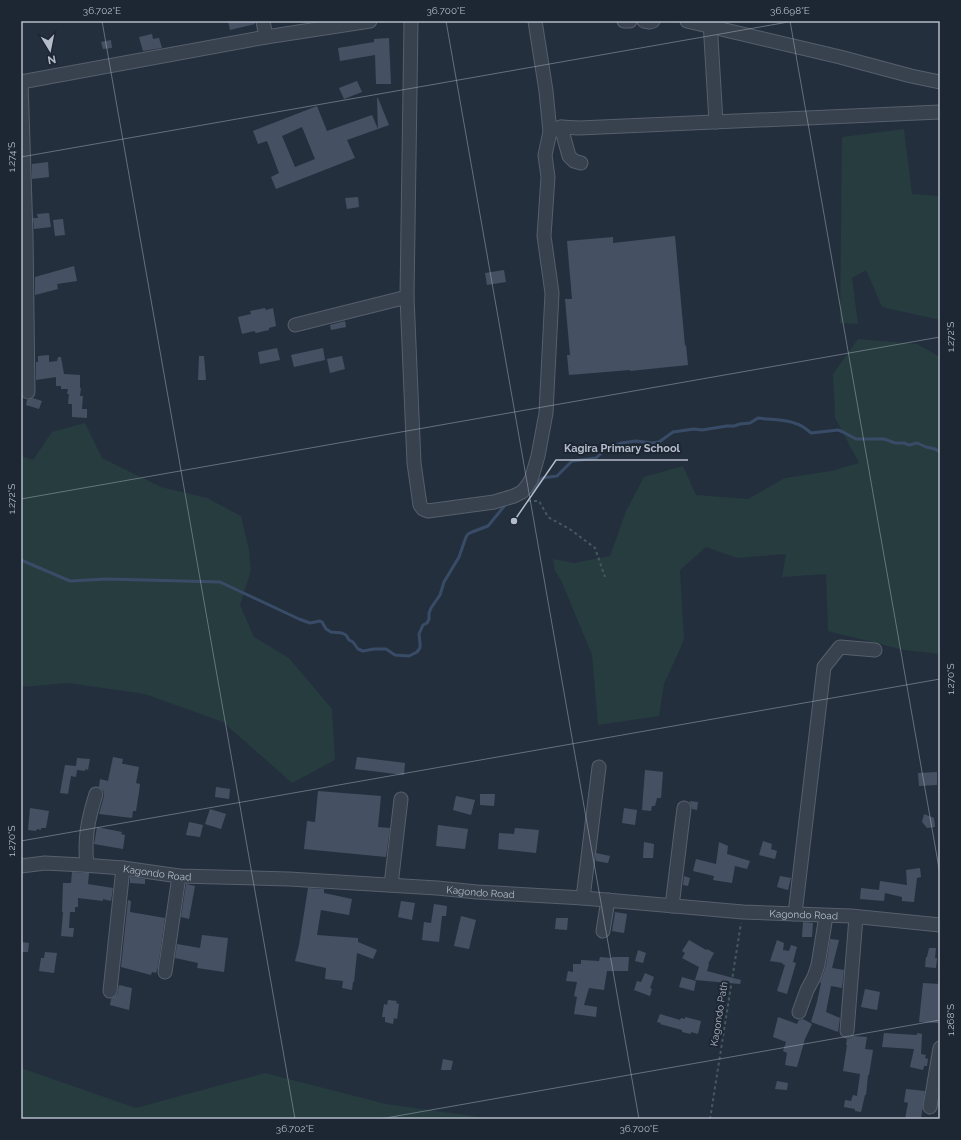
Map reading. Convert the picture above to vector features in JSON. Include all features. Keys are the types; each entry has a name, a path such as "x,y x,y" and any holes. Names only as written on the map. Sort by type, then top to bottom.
{"street":[{"path":"263,21 266,37"},
{"path":"28,392 26,235 21,82 266,37 370,21"},
{"path":"411,21 407,297 414,463 420,505 423,509 428,511 494,502 514,496 527,486 531,480 538,456 546,412 552,292 544,236 548,177 545,155 555,130"},
{"path":"535,21 546,91 555,130 569,156 574,161 580,163"},
{"path":"624,21 630,21"},
{"path":"644,21 653,21"},
{"path":"687,21 710,24 911,76 940,82"},
{"path":"710,24 716,122"},
{"path":"555,130 940,112"},
{"path":"295,325 407,297"},
{"path":"795,914 824,667 840,647 874,650"},
{"path":"583,898 599,767"},
{"path":"87,865 86,831 96,794"},
{"path":"391,885 401,799"},
{"path":"672,906 684,808"},
{"name":"Kagondo Road","path":"21,866 45,863 87,865 123,868 179,876 289,879 391,885 583,898 743,912 856,917 940,926"},
{"path":"110,991 123,868"},
{"path":"165,972 179,876"},
{"path":"603,931 608,900"},
{"path":"799,1012 818,965 826,916"},
{"path":"847,1031 856,917"},
{"path":"930,1107 940,1048"}],"path":[{"path":"525,501 540,501 548,517 571,530 595,548 605,577"},
{"name":"Kagondo Path","path":"710,1119 743,912"}],"green space":[{"path":"904,129 912,194 940,196 940,320 882,307 866,270 852,278 858,324 840,323 842,137"},
{"path":"858,339 917,344 940,357 940,654 904,650 828,631 826,574 782,577 786,554 737,558 706,547 680,570 684,640 664,684 659,716 598,725 592,655 561,580 555,571 553,559 574,563 610,556 626,511 644,477 683,466 696,495 748,499 785,478 831,471 859,463 835,418 833,374"},
{"path":"85,423 102,458 161,487 207,498 241,516 249,550 251,571 240,605 254,637 289,658 332,709 335,760 292,783 223,722 145,694 68,683 21,687 21,456 33,460 52,432"},
{"path":"21,1068 136,1108 265,1073 386,1104 494,1119 21,1119"}],"building":[{"path":"228,21 255,21 255,24 230,30"},
{"path":"152,34 153,39 159,38 162,48 143,51 139,37"},
{"path":"389,38 391,84 376,84 375,55 340,61 338,48 374,42 374,39"},
{"path":"111,40 112,48 103,49 101,42"},
{"path":"357,81 362,92 344,99 339,88"},
{"path":"377,98 389,125 378,129"},
{"path":"317,106 327,131 372,115 378,129 347,140 355,158 276,189 271,177 279,173 267,141 258,144 253,131","holes":["302,127 315,159 295,167 282,136"]},
{"path":"48,162 49,177 32,179 32,164"},
{"path":"358,197 359,207 347,209 345,198"},
{"path":"49,213 51,227 34,229 33,218 38,218 37,214"},
{"path":"63,219 65,235 55,236 53,220"},
{"path":"675,236 688,365 569,375 567,355 570,355 565,299 572,299 567,241 613,237 613,243"},
{"path":"74,266 77,281 57,284 58,289 35,295 35,277"},
{"path":"504,270 506,282 487,285 485,273"},
{"path":"265,308 266,310 273,308 276,326 269,328 269,330 256,333 254,331 242,334 238,317 251,314 250,311"},
{"path":"345,321 346,327 331,330 330,325"},
{"path":"277,348 280,360 260,364 258,352"},
{"path":"323,348 325,360 294,367 291,355"},
{"path":"49,355 49,362 57,361 58,357 61,357 64,374 80,375 80,396 83,396 82,409 87,409 87,418 72,417 72,404 68,404 68,389 61,389 61,386 56,386 56,377 36,380 36,362 38,362 38,356"},
{"path":"199,356 204,356 206,380 198,380"},
{"path":"342,356 345,369 330,373 327,359"},
{"path":"33,398 42,401 39,409 26,405 27,400"},
{"path":"113,757 123,759 122,764 139,767 136,783 140,784 139,792 136,811 133,811 132,818 99,814 104,796 104,792 99,787 100,779 108,781"},
{"path":"357,757 405,763 404,775 355,769"},
{"path":"77,758 90,759 88,770 77,770 76,777 71,776 68,794 60,793 65,765 76,766"},
{"path":"645,770 663,772 661,798 657,798 655,806 652,806 651,811 642,810"},
{"path":"937,772 937,785 919,786 918,773"},
{"path":"216,787 230,789 229,799 215,797"},
{"path":"318,791 381,796 378,827 390,828 386,857 304,849 307,821 315,822"},
{"path":"480,794 495,794 494,806 480,805"},
{"path":"456,796 475,800 471,815 453,810"},
{"path":"689,801 698,802 697,810 692,809"},
{"path":"30,808 49,811 46,828 41,828 41,830 37,829 36,831 28,830"},
{"path":"624,808 637,810 635,825 622,823"},
{"path":"210,809 226,814 221,829 205,824"},
{"path":"924,814 934,818 935,827 927,828 922,822"},
{"path":"189,822 203,825 200,837 186,835"},
{"path":"438,825 468,829 465,849 436,846"},
{"path":"97,827 122,832 121,834 125,835 123,849 94,844"},
{"path":"515,828 539,830 536,853 498,849 499,833 514,834"},
{"path":"763,841 772,844 771,849 777,851 775,859 759,855"},
{"path":"644,842 654,844 653,858 643,858"},
{"path":"719,842 728,846 727,854 750,861 747,869 735,866 732,883 713,880 714,876 693,871 696,859 716,864"},
{"path":"596,853 610,856 608,863 596,861"},
{"path":"920,868 921,877 917,878 914,902 902,901 902,897 885,893 884,901 860,899 861,888 879,890 880,881 907,885 906,870"},
{"path":"72,872 89,873 88,884 113,888 111,901 103,899 103,901 78,898 78,907 75,907 75,912 70,912 69,928 74,928 73,937 61,936 63,883 71,883"},
{"path":"684,876 690,878 688,886 683,885"},
{"path":"780,876 791,878 788,890 777,887"},
{"path":"130,877 145,879 145,884 130,883"},
{"path":"186,884 195,886 189,919 181,917"},
{"path":"308,888 324,889 324,893 352,899 349,915 321,910 317,935 358,938 358,942 377,950 373,959 357,953 352,990 342,988 343,981 325,979 326,968 295,961"},
{"path":"128,900 131,901 130,912 165,918 158,967 156,973 152,972 151,975 121,967"},
{"path":"401,901 415,903 412,920 398,917"},
{"path":"434,904 447,906 446,916 442,916 439,942 422,940 424,922 431,923"},
{"path":"615,912 627,914 624,933 612,931"},
{"path":"461,916 476,920 469,949 454,946"},
{"path":"556,918 568,918 567,930 555,929"},
{"path":"803,922 813,923 812,937 802,937"},
{"path":"202,935 228,938 224,972 197,968 198,963 175,958 177,944 200,948"},
{"path":"830,939 839,940 832,968 844,970 842,988 831,986 826,1012 840,1018 838,1032 811,1022 817,1002 820,983 826,966"},
{"path":"689,940 714,953 708,964 707,971 741,980 740,984 695,980 699,967 682,958 685,953 682,951"},
{"path":"777,940 784,943 783,950 789,951 791,945 797,947 793,962 796,963 787,994 777,991 785,965 782,964 783,963 770,961"},
{"path":"21,942 29,943 28,952 21,952"},
{"path":"929,948 936,948 936,968 925,967"},
{"path":"638,950 646,953 643,963 635,961"},
{"path":"45,952 57,953 54,973 39,971 41,958 44,958"},
{"path":"600,957 629,957 628,971 607,971 604,990 589,988 584,1005 597,1007 596,1017 574,1014 577,997 574,996 577,982 566,981 568,971 573,972 573,964 581,964 581,960 599,961"},
{"path":"645,973 654,977 650,988 652,989 650,996 634,990 637,981 641,982"},
{"path":"682,977 696,981 694,991 679,987"},
{"path":"923,983 940,984 938,1023 919,1022"},
{"path":"119,985 132,988 129,1010 110,1005 111,999 117,995"},
{"path":"865,989 880,992 877,1010 861,1007"},
{"path":"388,1000 397,1001 396,1003 399,1004 397,1019 394,1018 393,1024 385,1022 385,1017 382,1017 384,1004 387,1005"},
{"path":"660,1014 680,1020 681,1018 685,1019 685,1017 701,1021 698,1034 682,1032 682,1030 660,1024 661,1023 657,1022"},
{"path":"778,1017 797,1024 799,1020 803,1019 812,1024 805,1039 797,1067 785,1065 787,1053 783,1051 786,1042 773,1037"},
{"path":"884,1033 922,1034 921,1054 926,1055 925,1058 928,1059 927,1066 924,1066 923,1070 910,1067 914,1049 882,1047"},
{"path":"853,1036 867,1037 865,1049 873,1050 866,1095 861,1112 844,1107 845,1100 851,1101 853,1095 857,1096 860,1074 843,1071 847,1039"},
{"path":"443,1059 453,1061 451,1070 441,1070"},
{"path":"777,1081 788,1083 787,1090 775,1089"},
{"path":"906,1089 925,1091 921,1119 905,1119 908,1103 904,1102"}],"waterway":[{"path":"526,494 534,491 542,478 557,476 572,461 596,458 605,450 621,443 636,441 652,443 659,442 673,432 734,426 750,423 758,418 792,422 801,425 811,433 838,430 856,439 884,439 895,443 904,443 909,445 917,443 940,452"},
{"path":"21,560 70,581 107,579 220,582 299,619 310,623 320,621 326,629 331,632 346,635 358,649 363,651 386,649 395,655 409,656 417,652 420,648 419,634 423,625 427,623 429,619 431,608 440,595 444,582 459,557 466,537 468,534 488,526 506,504"}],"place":[{"name":"Kagira Primary School","path":"514,521"}]}
